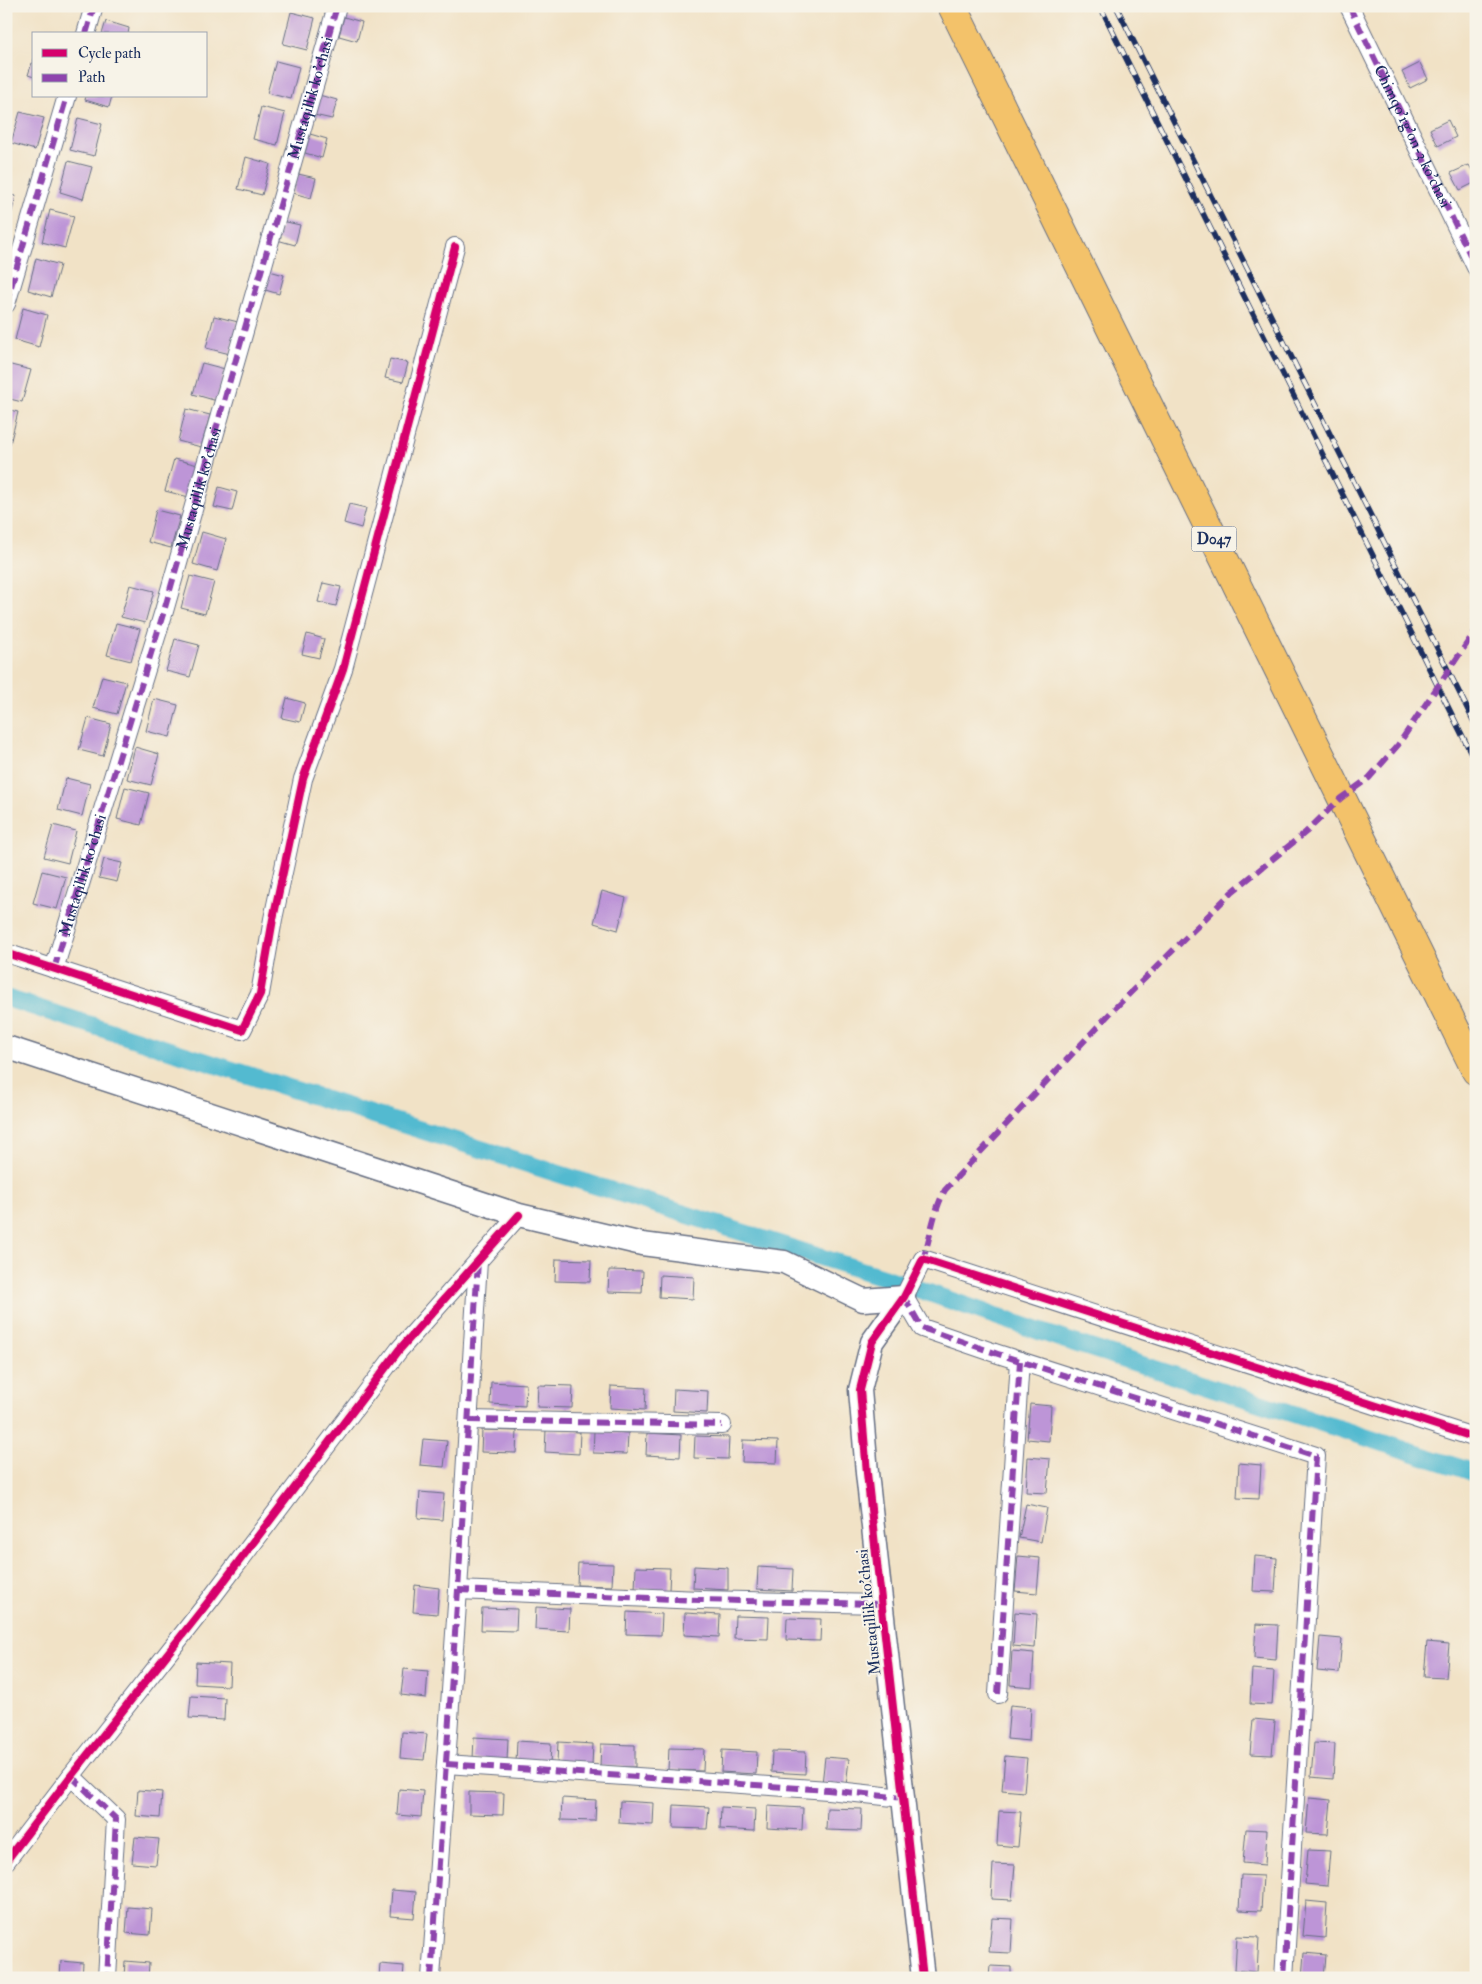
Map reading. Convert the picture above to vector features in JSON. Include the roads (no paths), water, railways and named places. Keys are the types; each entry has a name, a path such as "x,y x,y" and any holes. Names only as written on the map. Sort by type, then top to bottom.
{"main road":[{"name":"D047","path":"952,6 1476,1071"}],"street":[{"path":"87,32 94,6"},
{"name":"Mustaqillik ko'chasi","path":"54,969 164,612 337,6"},
{"name":"Chimqo'rg'on-3 ko'chasi","path":"1349,6 1476,267"},
{"path":"6,304 66,98"},
{"path":"6,953 242,1030 260,994 273,919 303,780 343,670 456,247"},
{"path":"6,1047 519,1215 642,1244 784,1262 863,1300 904,1297 922,1328 1316,1456 1284,1978"},
{"path":"6,1861 209,1601 399,1350 519,1215"},
{"name":"Mustaqillik ko'chasi","path":"923,1978 860,1390 872,1342 904,1297 923,1259 1476,1438"},
{"path":"431,1978 458,1590 478,1261"},
{"path":"998,1694 1020,1361"},
{"path":"469,1420 722,1425"},
{"path":"458,1590 700,1600 882,1604"},
{"path":"446,1764 828,1790 903,1798"},
{"path":"71,1776 116,1818 107,1978"}],"waterway":[{"path":"6,998 886,1278 1056,1337 1476,1473"}],"railway":[{"path":"1100,6 1476,763"},
{"path":"1116,6 1476,726"}]}
